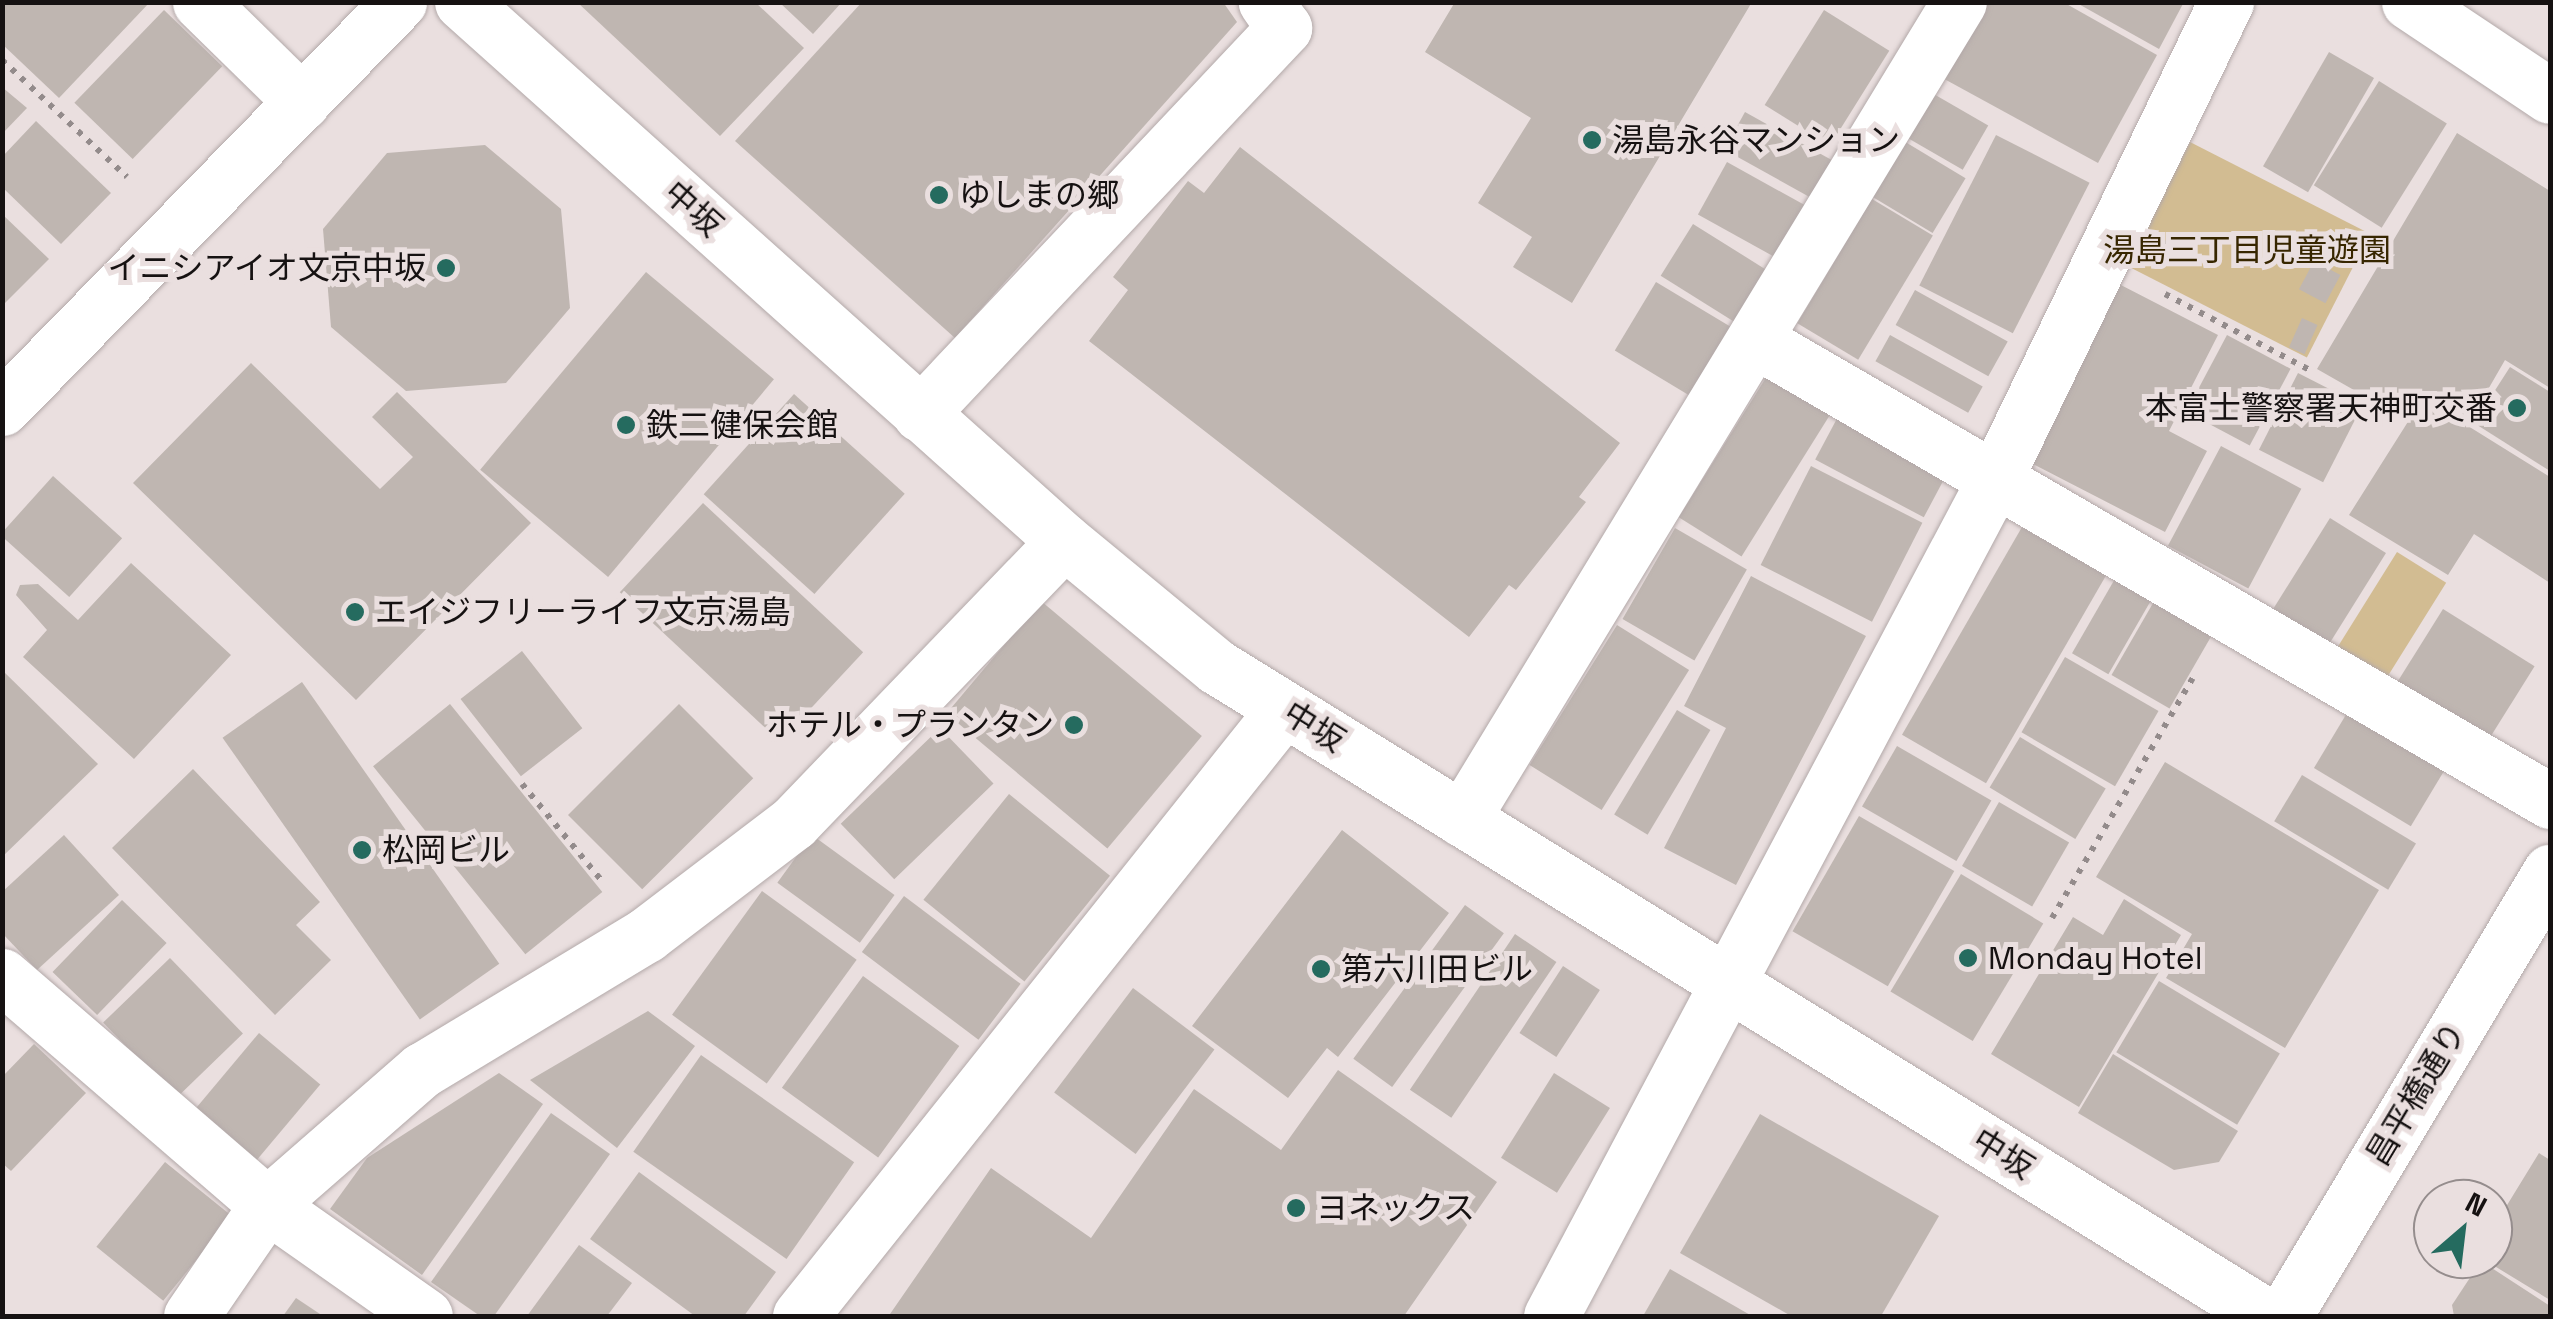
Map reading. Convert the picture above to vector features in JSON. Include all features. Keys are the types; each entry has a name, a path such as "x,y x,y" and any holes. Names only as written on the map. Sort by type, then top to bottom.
{"street":[{"path":"200,2 302,102"},
{"path":"2,408 399,2"},
{"name":"中坂","path":"462,2 1064,541 1217,667 2266,1316"},
{"path":"920,414 1284,28 1266,2"},
{"path":"1462,819 1958,2"},
{"path":"1551,1316 1732,986 1996,475 2226,2"},
{"path":"2408,2 2550,96"},
{"path":"1755,340 1996,475 2550,801"},
{"path":"190,1316 267,1205 422,1070 646,934 793,823 1064,541"},
{"path":"807,1314 1284,709"},
{"name":"昌平橋通り","path":"2284,1316 2542,906"},
{"path":"2,976 267,1205 425,1316"}],"path":[{"path":"2,60 142,192"},
{"path":"2101,260 2310,370"},
{"path":"2052,918 2232,613"},
{"path":"522,784 646,934"}],"green space":[{"name":"湯島三丁目児童遊園","path":"2190,142 2370,234 2307,358 2127,266"},
{"path":"2397,552 2446,583 2385,680 2336,650"}],"building":[{"path":"2,2 150,2 59,98 2,44"},
{"path":"577,2 755,2 804,48 720,136"},
{"path":"779,2 842,2 813,34"},
{"name":"ゆしまの郷","path":"862,2 1223,2 1237,22 955,338 735,141"},
{"name":"湯島永谷マンション","path":"1455,2 1752,2 1572,303 1513,267 1532,237 1478,203 1531,118 1425,52"},
{"path":"1978,2 2063,2 2157,55 2098,163 1937,75"},
{"path":"2075,2 2184,2 2159,49"},
{"path":"164,10 222,66 133,159 74,103"},
{"path":"1824,10 1889,51 1830,146 1765,105"},
{"path":"2329,52 2374,78 2308,192 2263,166"},
{"path":"2379,81 2447,123 2382,228 2314,185"},
{"path":"2,87 27,108 2,134"},
{"path":"1925,89 1988,125 1963,170 1900,133"},
{"path":"1745,112 1843,166 1822,204 1724,150"},
{"path":"36,121 111,193 61,244 2,187 2,157"},
{"path":"2457,133 2550,191 2550,388 2505,360 2471,419 2418,391 2403,418 2317,369"},
{"path":"1996,135 2090,183 2013,333 1919,286"},
{"path":"1897,137 1966,178 1933,233 1864,192"},
{"name":"イニシアイオ文京中坂","path":"485,145 561,209 570,308 506,383 406,391 331,327 323,229 387,153"},
{"path":"1240,147 1620,443 1579,497 1586,502 1516,590 1509,585 1469,637 1089,341 1128,290 1113,277 1188,181 1204,193"},
{"path":"1727,162 1811,209 1782,261 1698,214"},
{"path":"1872,199 1933,236 1858,360 1797,323"},
{"path":"2,214 49,259 2,306"},
{"path":"1693,224 1775,275 1743,327 1661,276"},
{"path":"2163,240 2173,250 2163,260 2153,250"},
{"path":"2314,261 2340,275 2325,303 2299,289"},
{"name":"鉄二健保会館","path":"646,272 774,379 608,577 480,470"},
{"path":"1656,282 1732,328 1691,396 1615,351"},
{"path":"2117,283 2218,335 2169,431 2207,451 2165,532 2027,461"},
{"path":"1915,290 2008,341 1988,376 1896,325"},
{"path":"2302,318 2318,325 2305,354 2289,347"},
{"path":"1890,335 1983,386 1968,413 1875,361"},
{"path":"2227,335 2291,369 2250,446 2186,412"},
{"name":"エイジフリーライフ文京湯島","path":"251,363 380,489 413,457 372,417 397,392 531,523 356,700 133,483"},
{"name":"本富士警察署天神町交番","path":"2510,367 2550,392 2550,471 2474,423"},
{"path":"1772,368 1835,407 1741,556 1679,517"},
{"path":"2298,373 2362,406 2323,482 2259,450"},
{"path":"794,394 905,494 814,594 704,494"},
{"path":"2423,398 2550,477 2550,583 2474,534 2448,575 2349,515"},
{"path":"1841,411 1950,469 1924,517 1815,460"},
{"path":"2221,446 2301,489 2248,588 2168,546"},
{"path":"1811,466 1922,523 1872,622 1761,565"},
{"path":"53,476 122,538 69,597 2,536"},
{"path":"703,503 863,652 780,742 620,592"},
{"path":"2330,518 2386,553 2329,644 2273,609"},
{"path":"2022,527 2106,576 1986,783 1902,735"},
{"path":"1675,528 1747,570 1694,660 1622,619"},
{"path":"131,563 231,655 134,759 23,657 47,630 16,595 20,585 38,584 78,620"},
{"path":"1751,576 1866,636 1736,885 1664,848 1726,728 1684,706"},
{"path":"2116,577 2152,598 2108,674 2072,653"},
{"path":"2160,591 2218,624 2170,709 2112,675"},
{"name":"ホテル・プランタン","path":"1041,601 1202,736 1107,849 947,714"},
{"path":"2443,609 2535,666 2487,743 2395,685"},
{"path":"1617,625 1689,670 1602,810 1530,765"},
{"path":"522,651 582,728 521,776 461,699"},
{"path":"2065,657 2159,711 2115,786 2022,732"},
{"path":"2,670 98,764 2,857"},
{"name":"松岡ビル","path":"302,682 499,964 420,1019 223,738"},
{"path":"450,704 602,892 525,954 373,766"},
{"path":"679,704 753,778 642,889 568,815"},
{"path":"2350,708 2447,766 2411,826 2314,768"},
{"path":"1677,710 1710,730 1648,835 1614,815"},
{"path":"940,728 993,783 894,879 841,824"},
{"path":"2020,737 2106,789 2075,839 1990,788"},
{"path":"1897,746 1991,800 1956,861 1862,807"},
{"path":"2165,762 2379,890 2285,1048 2166,978 2192,934 2096,877"},
{"path":"193,769 320,902 296,925 331,960 275,1015 112,848"},
{"path":"2302,775 2416,844 2388,890 2274,821"},
{"path":"1009,794 1110,876 1024,982 923,900"},
{"path":"1999,802 2069,842 2032,907 1962,866"},
{"path":"1859,816 1954,871 1888,986 1792,931"},
{"name":"第六川田ビル","path":"1342,830 1449,913 1338,1057 1327,1048 1288,1098 1192,1026"},
{"path":"64,835 119,895 37,970 2,933 2,892"},
{"path":"812,835 895,895 860,943 777,883"},
{"name":"Monday Hotel","path":"1961,874 2043,923 1973,1041 1890,991"},
{"path":"762,891 857,960 767,1084 672,1015"},
{"path":"904,896 1021,984 978,1040 862,952"},
{"path":"2124,899 2181,935 2079,1107 1991,1054 2073,917 2103,935"},
{"path":"122,900 167,943 97,1015 53,972"},
{"path":"1465,905 1504,933 1392,1087 1353,1059"},
{"path":"1515,934 1556,962 1451,1118 1410,1090"},
{"path":"170,958 243,1034 176,1098 103,1023"},
{"path":"1563,966 1600,990 1556,1057 1519,1033"},
{"path":"863,976 959,1046 878,1158 782,1088"},
{"path":"2159,981 2280,1054 2237,1125 2116,1052"},
{"path":"1133,988 1214,1049 1136,1154 1054,1093"},
{"path":"648,1011 695,1046 617,1148 530,1080"},
{"path":"259,1033 320,1084 254,1163 193,1112"},
{"path":"34,1044 86,1093 11,1171 2,1163 2,1077"},
{"path":"2113,1054 2238,1131 2219,1162 2174,1170 2078,1113"},
{"path":"701,1055 854,1162 786,1259 633,1152"},
{"name":"ヨネックス","path":"1338,1070 1497,1182 1404,1316 890,1314 991,1168 1091,1238 1194,1089 1281,1150"},
{"path":"499,1073 543,1104 422,1275 330,1209 367,1158"},
{"path":"1554,1073 1610,1108 1557,1193 1501,1158"},
{"path":"551,1113 610,1154 494,1316 480,1316 431,1282"},
{"path":"1760,1114 1939,1216 1881,1316 1791,1316 1680,1253"},
{"path":"2539,1153 2550,1160 2550,1300 2513,1277 2513,1195"},
{"path":"165,1162 232,1216 163,1301 96,1247"},
{"path":"639,1172 776,1272 744,1316 695,1316 590,1239"},
{"path":"579,1245 632,1283 607,1316 527,1316"},
{"path":"1670,1269 1752,1316 1643,1316"},
{"path":"2469,1279 2509,1279 2550,1306 2550,1316 2454,1316 2452,1305"},
{"path":"296,1298 323,1316 283,1316"}],"place":[{"name":"湯島永谷マンション","path":"1592,140"},
{"name":"ゆしまの郷","path":"939,195"},
{"name":"イニシアイオ文京中坂","path":"446,268"},
{"name":"本富士警察署天神町交番","path":"2517,408"},
{"name":"鉄二健保会館","path":"626,425"},
{"name":"エイジフリーライフ文京湯島","path":"355,612"},
{"name":"ホテル・プランタン","path":"1074,725"},
{"name":"松岡ビル","path":"362,850"},
{"name":"Monday Hotel","path":"1968,958"},
{"name":"第六川田ビル","path":"1321,969"},
{"name":"ヨネックス","path":"1296,1208"}]}
